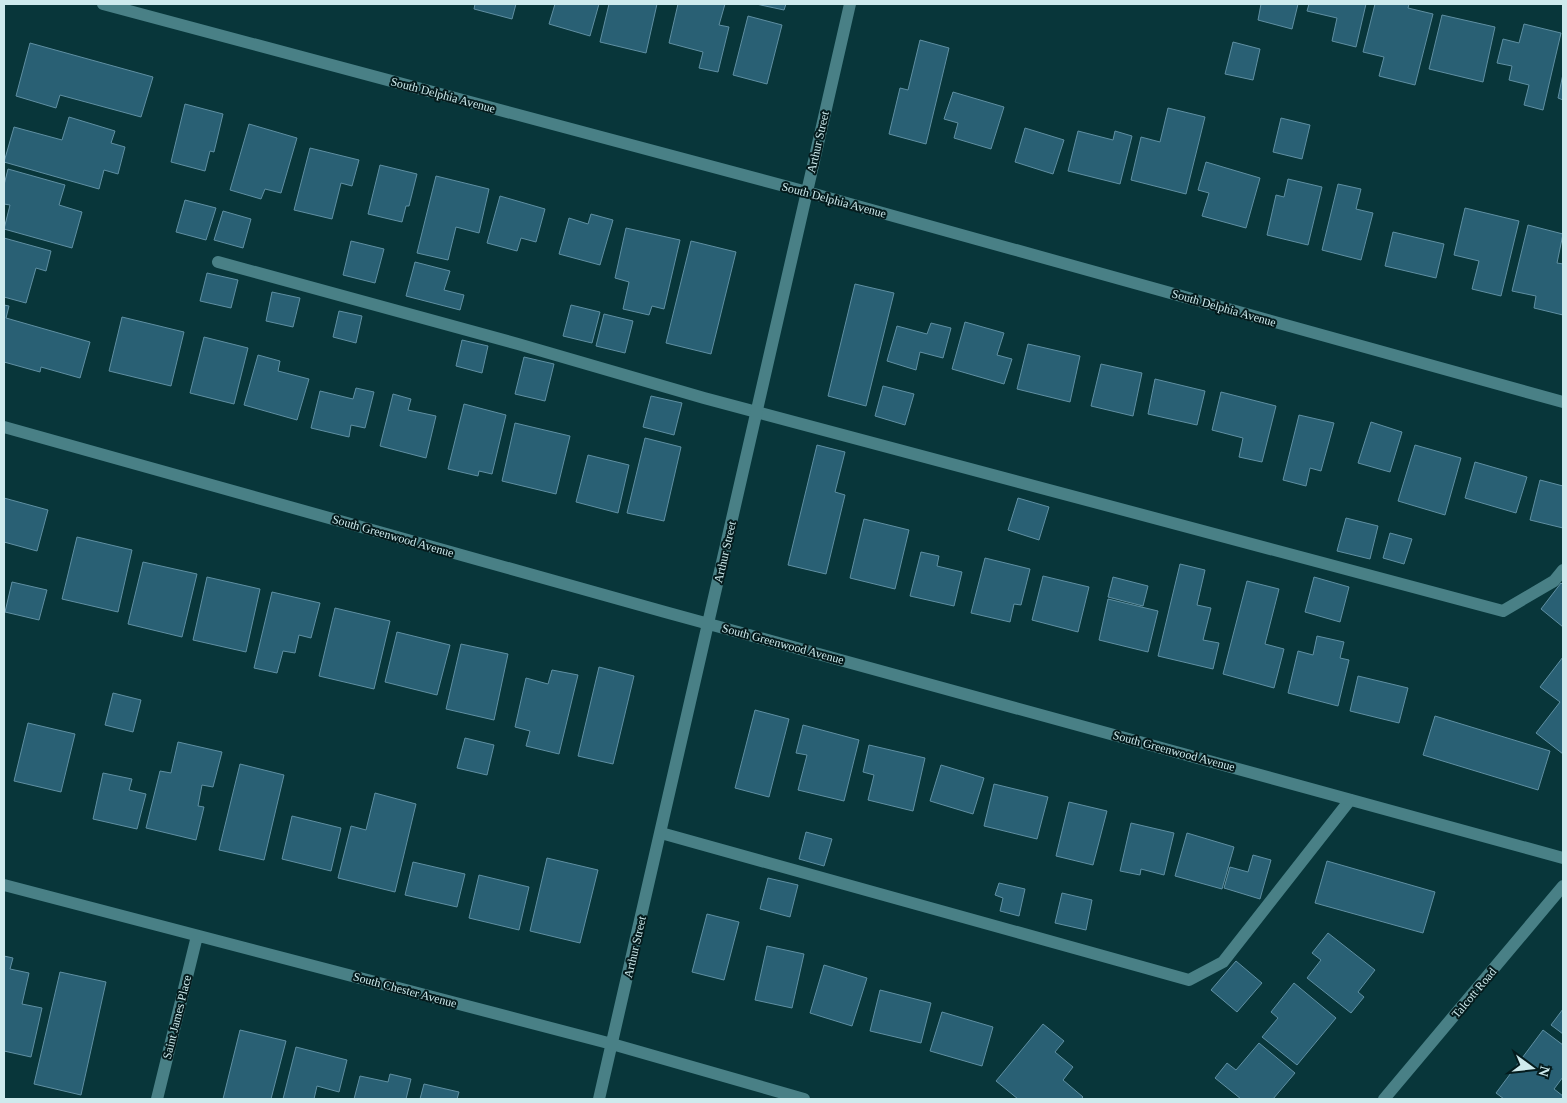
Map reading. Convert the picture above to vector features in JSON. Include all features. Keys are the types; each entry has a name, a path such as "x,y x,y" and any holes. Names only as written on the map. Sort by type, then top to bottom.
{"street":[{"name":"South Delphia Avenue","path":"103,4 807,192 1563,402"},
{"name":"Arthur Street","path":"599,1099 850,4"},
{"path":"218,262 518,344 704,398 1503,611 1554,582 1563,570"},
{"name":"South Greenwood Avenue","path":"4,427 1563,858"},
{"path":"661,833 1189,980 1223,962 1350,800"},
{"name":"South Chester Avenue","path":"4,885 612,1044 804,1099"},
{"name":"Talcott Road","path":"1384,1099 1563,886"},
{"name":"Saint James Place","path":"157,1099 197,936"}],"building":[{"path":"475,4 516,4 512,19 474,9"},
{"path":"555,4 599,4 590,36 549,24"},
{"path":"609,4 657,4 646,53 600,42"},
{"path":"678,4 725,4 719,25 729,27 718,72 699,68 703,52 669,43"},
{"path":"756,4 786,4 784,10"},
{"path":"1261,4 1298,4 1292,29 1258,20"},
{"path":"1309,4 1366,4 1356,47 1332,41 1337,18 1307,11"},
{"path":"1375,4 1409,4 1408,8 1433,14 1415,85 1379,76 1384,57 1363,52"},
{"path":"1442,15 1495,27 1483,82 1429,69"},
{"path":"748,16 782,25 767,84 733,75"},
{"path":"1524,24 1561,33 1543,110 1524,105 1529,85 1509,80 1512,66 1497,63 1503,39 1519,43"},
{"path":"920,40 949,48 926,144 889,134 900,88 908,90"},
{"path":"1233,42 1260,49 1253,80 1225,74"},
{"path":"30,43 153,77 141,117 60,95 56,108 16,96"},
{"path":"1563,74 1563,100 1558,98"},
{"path":"953,92 1004,107 991,149 954,138 958,123 944,119"},
{"path":"185,104 223,114 214,152 210,151 205,171 171,162"},
{"path":"1168,108 1205,117 1186,194 1131,180 1141,137 1160,142"},
{"path":"69,117 115,131 111,143 125,147 118,174 104,170 99,189 4,162 14,127 62,140"},
{"path":"1281,118 1310,125 1302,159 1273,152"},
{"path":"249,124 297,138 281,193 265,189 261,199 230,190"},
{"path":"1025,128 1064,140 1053,174 1015,162"},
{"path":"1078,131 1113,140 1115,131 1132,136 1120,184 1068,171"},
{"path":"310,148 359,160 352,186 341,183 332,219 294,210"},
{"path":"1206,162 1260,178 1246,228 1202,216 1209,193 1198,190"},
{"path":"380,165 417,174 409,206 406,206 402,222 368,214"},
{"path":"8,169 65,185 59,205 82,212 72,248 4,229 10,205 4,204 4,185"},
{"path":"436,176 489,189 479,233 456,227 448,260 417,253"},
{"path":"1288,179 1322,187 1308,245 1267,235 1276,195 1284,197"},
{"path":"1338,184 1361,189 1356,209 1373,213 1361,260 1322,250"},
{"path":"500,196 545,209 536,242 521,238 517,251 487,243"},
{"path":"185,200 216,208 206,240 176,232"},
{"path":"1465,208 1519,221 1501,296 1472,289 1479,261 1454,255"},
{"path":"223,211 251,219 243,248 214,240"},
{"path":"591,214 613,220 600,265 559,254 569,218 588,224"},
{"path":"1528,225 1563,234 1557,263 1563,264 1563,315 1534,308 1536,296 1512,291"},
{"path":"626,228 680,240 664,309 652,306 649,315 623,309 629,282 615,278"},
{"path":"1393,232 1444,244 1436,278 1385,266"},
{"path":"4,238 51,251 46,271 36,268 26,303 4,297"},
{"path":"351,241 384,249 375,283 343,275"},
{"path":"691,241 736,252 711,354 666,343"},
{"path":"415,262 450,271 444,290 464,295 460,310 406,296"},
{"path":"207,273 238,280 231,308 200,301"},
{"path":"855,284 894,293 866,406 828,396"},
{"path":"272,292 300,298 293,327 266,321"},
{"path":"4,305 9,306 6,318 90,342 80,378 41,367 40,372 4,362"},
{"path":"571,305 600,312 592,343 563,336"},
{"path":"339,311 362,316 356,343 333,337"},
{"path":"604,314 633,321 625,353 596,346"},
{"path":"122,317 184,332 171,386 109,371"},
{"path":"965,322 1004,333 997,355 1012,359 1004,384 952,369"},
{"path":"931,323 951,328 943,358 920,352 916,370 887,361 897,326 927,334"},
{"path":"204,337 248,348 234,404 190,393"},
{"path":"462,340 488,346 482,373 456,366"},
{"path":"1028,344 1080,356 1070,402 1017,389"},
{"path":"258,355 280,361 278,371 309,379 297,420 244,405"},
{"path":"524,357 554,364 545,401 515,394"},
{"path":"1101,364 1142,373 1133,416 1091,406"},
{"path":"1155,379 1205,391 1197,425 1148,414"},
{"path":"883,386 914,394 905,425 875,416"},
{"path":"356,388 374,392 365,428 351,425 349,437 311,428 320,391 353,399"},
{"path":"1221,392 1276,406 1262,462 1239,457 1243,438 1212,430"},
{"path":"393,394 411,399 408,410 436,416 426,458 380,446"},
{"path":"651,396 682,403 674,435 643,427"},
{"path":"464,404 506,415 492,474 479,471 478,476 448,469"},
{"path":"1299,415 1334,423 1321,471 1310,468 1306,486 1283,480"},
{"path":"1371,422 1402,432 1390,472 1358,463"},
{"path":"515,423 570,436 556,494 502,481"},
{"path":"645,438 681,447 664,521 627,513"},
{"path":"817,445 845,452 835,492 845,495 826,574 788,565"},
{"path":"1415,445 1461,458 1445,515 1398,501"},
{"path":"588,455 629,465 618,513 576,502"},
{"path":"1475,462 1527,477 1516,513 1465,498"},
{"path":"1540,480 1563,486 1563,528 1530,520"},
{"path":"4,498 48,510 37,551 4,542"},
{"path":"1018,498 1049,507 1039,540 1008,530"},
{"path":"1346,518 1378,526 1370,559 1337,551"},
{"path":"864,519 909,530 895,589 850,578"},
{"path":"1390,533 1412,539 1404,564 1383,558"},
{"path":"77,537 132,550 118,612 62,599"},
{"path":"921,552 939,556 937,566 962,572 954,606 910,596"},
{"path":"985,558 1030,569 1021,605 1014,604 1010,622 971,613"},
{"path":"143,562 197,574 182,637 128,624"},
{"path":"1180,564 1205,570 1197,605 1211,608 1203,640 1219,643 1213,669 1158,656"},
{"path":"1043,576 1089,587 1078,632 1032,620"},
{"path":"207,577 260,589 246,652 193,640"},
{"path":"1113,577 1148,586 1143,606 1108,597"},
{"path":"1314,577 1349,587 1340,622 1305,612"},
{"path":"1247,581 1279,589 1265,644 1284,649 1274,688 1223,674"},
{"path":"12,582 47,590 39,620 5,612"},
{"path":"1561,583 1563,585 1563,627 1541,609"},
{"path":"272,592 320,603 311,638 299,635 295,653 283,651 277,673 254,668"},
{"path":"1108,599 1158,611 1148,652 1099,640"},
{"path":"335,608 390,621 374,689 319,676"},
{"path":"397,632 450,645 437,695 385,682"},
{"path":"1317,636 1344,642 1340,658 1349,660 1338,706 1288,693 1298,651 1313,655"},
{"path":"461,644 508,654 494,720 446,709"},
{"path":"1563,657 1563,754 1536,733 1560,702 1540,687"},
{"path":"599,667 634,676 613,764 578,756"},
{"path":"552,670 578,675 559,754 526,746 530,731 515,727 526,678 548,684"},
{"path":"1358,676 1408,688 1399,723 1350,711"},
{"path":"113,693 141,700 133,732 105,725"},
{"path":"755,710 789,719 769,797 735,788"},
{"path":"1435,716 1550,751 1538,790 1423,755"},
{"path":"28,723 75,734 61,792 14,781"},
{"path":"803,725 859,740 844,801 798,790 807,755 796,753"},
{"path":"465,738 494,745 487,775 457,768"},
{"path":"178,742 222,752 213,787 202,785 198,806 204,807 196,840 146,828 160,771 171,773"},
{"path":"869,745 925,758 913,811 868,800 874,775 863,772"},
{"path":"240,764 284,775 264,860 219,850"},
{"path":"941,765 984,778 973,814 930,801"},
{"path":"103,773 132,779 129,790 146,794 137,829 93,819"},
{"path":"994,784 1048,797 1037,839 984,826"},
{"path":"375,793 416,804 395,892 338,878 351,826 366,830"},
{"path":"1069,802 1107,811 1093,865 1056,856"},
{"path":"292,816 341,828 331,871 282,859"},
{"path":"1131,823 1174,833 1164,875 1141,869 1140,875 1120,871"},
{"path":"806,832 832,839 824,866 799,859"},
{"path":"1187,833 1234,847 1222,889 1175,876"},
{"path":"1253,855 1271,860 1260,899 1224,888 1230,867 1248,872"},
{"path":"547,858 598,870 580,943 530,931"},
{"path":"1327,861 1435,892 1423,933 1315,903"},
{"path":"413,862 465,874 457,907 405,895"},
{"path":"479,875 529,887 519,930 469,918"},
{"path":"768,878 798,885 790,917 760,909"},
{"path":"999,883 1025,889 1019,916 1000,911 1003,898 995,895"},
{"path":"1062,893 1092,900 1086,930 1055,923"},
{"path":"707,914 739,922 724,980 692,972"},
{"path":"1328,933 1375,970 1358,992 1364,997 1351,1013 1307,978 1321,960 1312,953"},
{"path":"767,946 804,954 792,1008 755,1000"},
{"path":"4,956 13,958 10,969 29,973 22,1004 42,1008 31,1057 4,1051"},
{"path":"1236,961 1262,983 1237,1012 1211,990"},
{"path":"824,965 867,978 852,1026 810,1013"},
{"path":"60,972 106,982 81,1095 34,1084"},
{"path":"1294,983 1336,1018 1297,1065 1262,1037 1278,1018 1271,1012"},
{"path":"880,990 931,1003 921,1043 870,1031"},
{"path":"1563,1009 1563,1034 1551,1025"},
{"path":"942,1012 993,1027 982,1066 930,1051"},
{"path":"1043,1024 1064,1041 1055,1052 1073,1067 1063,1080 1083,1097 1081,1099 1018,1099 996,1081"},
{"path":"240,1030 286,1041 271,1099 223,1099"},
{"path":"1543,1030 1563,1045 1563,1077 1554,1089 1563,1096 1563,1099 1504,1099 1496,1093"},
{"path":"1259,1043 1295,1073 1273,1099 1241,1099 1215,1078 1227,1063 1236,1070"},
{"path":"296,1047 347,1060 339,1092 317,1086 314,1099 283,1099"},
{"path":"390,1074 411,1079 406,1099 354,1099 360,1076 388,1082"},
{"path":"424,1084 459,1092 457,1099 420,1099"}]}
